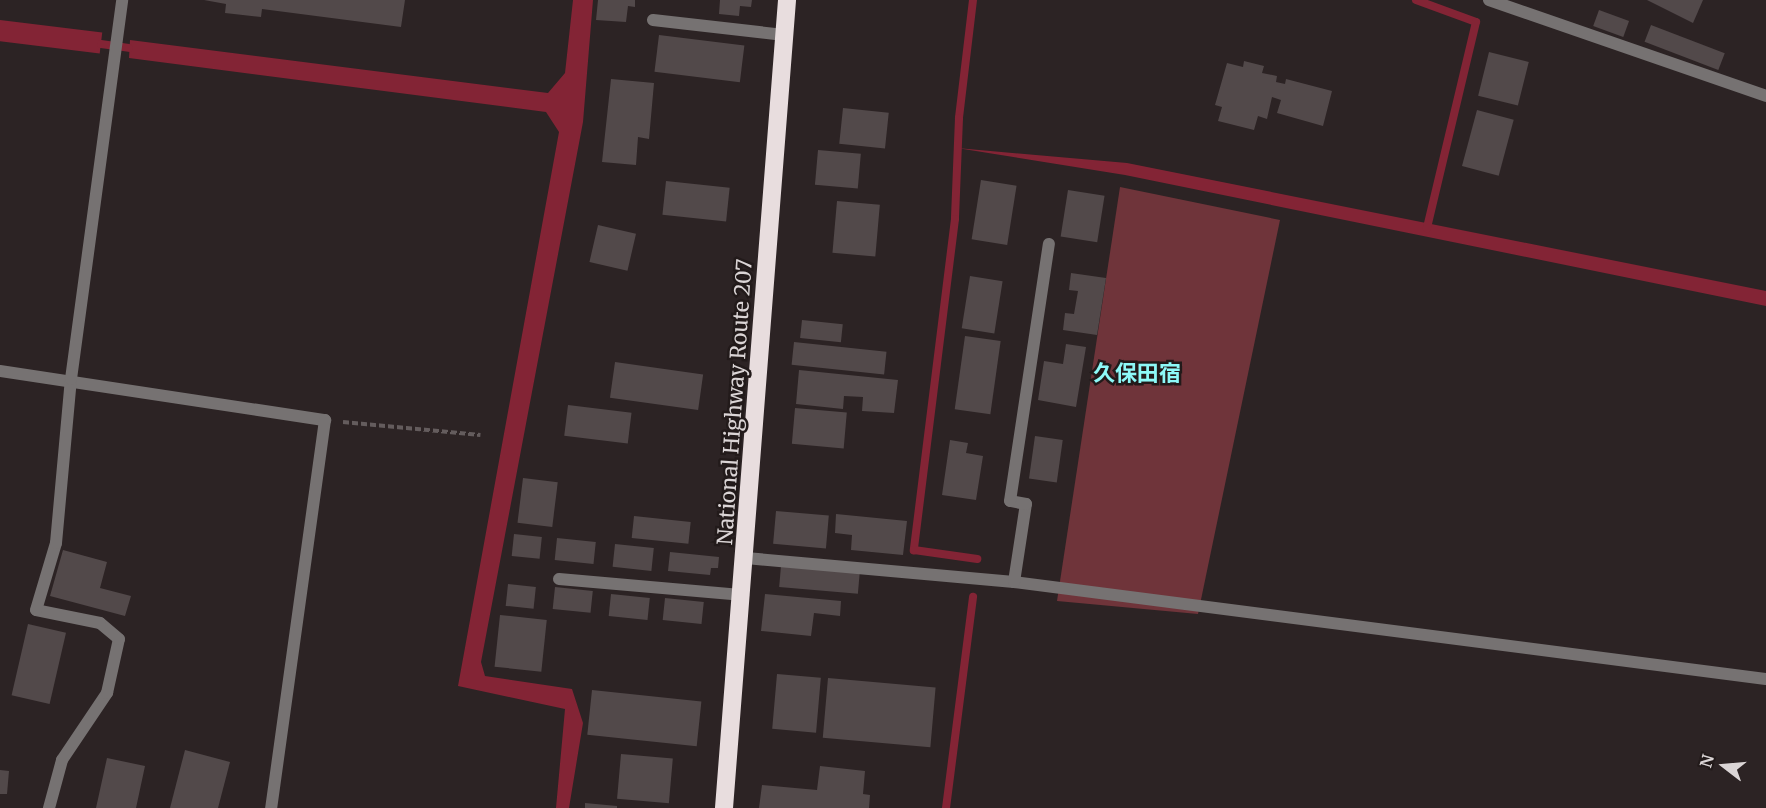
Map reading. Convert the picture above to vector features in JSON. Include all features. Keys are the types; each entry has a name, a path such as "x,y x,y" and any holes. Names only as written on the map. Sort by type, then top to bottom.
{"highway":[{"name":"National Highway Route 207","path":"724,808 746,558 787,0"}],"street":[{"path":"49,808 62,760 107,693 119,639 100,623 36,610 56,543 71,380 122,0"},
{"path":"1489,0 1766,96"},
{"path":"653,20 784,35"},
{"path":"1014,582 1026,504 1010,501 1049,244"},
{"path":"0,371 325,420 271,808"},
{"path":"746,558 1014,582 1766,679"},
{"path":"559,579 743,595"}],"path":[{"path":"325,420 480,435"}],"shaded area":[{"path":"573,0 593,0 583,122 481,662 485,676 572,689 583,723 569,808 556,808 565,709 458,686 559,132 546,112 129,58 130,40 548,93 565,73"},
{"path":"0,20 102,33 100,53 0,41"},
{"path":"957,148 1127,163 1766,291 1766,306 1125,175"},
{"path":"1120,187 1280,220 1198,614 1057,601"}],"building":[{"path":"204,0 405,0 401,27 262,9 261,17 225,13 226,4"},
{"path":"598,0 635,0 635,7 628,6 626,22 596,20"},
{"path":"720,0 752,0 751,7 740,6 739,16 719,14"},
{"path":"1647,0 1703,0 1693,23"},
{"path":"1599,10 1629,21 1623,37 1593,26"},
{"path":"1651,25 1725,53 1718,70 1645,42"},
{"path":"659,35 744,45 740,82 654,72"},
{"path":"1489,52 1529,62 1518,106 1478,96"},
{"path":"1244,61 1264,66 1262,73 1277,76 1276,82 1285,84 1286,79 1332,91 1323,126 1277,113 1281,100 1272,97 1267,119 1258,116 1254,130 1218,121 1222,107 1215,105 1227,63 1243,67"},
{"path":"611,79 654,83 649,139 638,137 636,165 602,162"},
{"path":"843,108 889,113 885,149 839,144"},
{"path":"1477,110 1514,120 1499,176 1462,166"},
{"path":"818,150 861,154 858,189 815,185"},
{"path":"981,180 1017,186 1007,245 972,239"},
{"path":"666,181 730,188 726,222 662,215"},
{"path":"1068,190 1105,196 1097,242 1061,236"},
{"path":"837,201 880,205 875,257 832,253"},
{"path":"598,225 636,234 627,271 589,262"},
{"path":"1071,273 1106,278 1097,335 1063,330 1065,313 1074,314 1078,291 1069,290"},
{"path":"970,276 1003,281 994,334 962,328"},
{"path":"802,320 843,324 841,342 800,338"},
{"path":"965,336 1001,341 990,414 955,409"},
{"path":"794,342 886,352 884,375 792,365"},
{"path":"1066,344 1086,347 1076,407 1038,400 1044,361 1063,364"},
{"path":"615,362 703,374 698,410 610,398"},
{"path":"799,370 898,380 894,413 862,411 863,397 844,396 843,409 796,404"},
{"path":"568,405 632,413 628,444 564,436"},
{"path":"795,408 847,413 844,448 792,444"},
{"path":"1035,436 1063,440 1057,482 1029,479"},
{"path":"950,440 968,443 966,453 983,456 976,500 942,495"},
{"path":"523,478 558,482 552,527 518,523"},
{"path":"776,511 829,516 826,548 773,544"},
{"path":"836,514 907,521 903,555 851,550 852,535 835,533"},
{"path":"634,516 691,522 688,544 632,538"},
{"path":"514,534 542,537 540,559 512,556"},
{"path":"557,538 596,542 593,564 555,560"},
{"path":"615,544 654,548 651,571 613,567"},
{"path":"63,550 107,562 100,588 131,596 125,616 50,596"},
{"path":"670,552 719,557 718,568 711,568 710,575 668,571"},
{"path":"781,566 860,573 858,594 779,587"},
{"path":"508,584 536,587 534,609 506,606"},
{"path":"555,587 593,591 590,613 553,609"},
{"path":"611,594 650,598 647,620 609,616"},
{"path":"765,594 841,601 840,616 814,613 811,636 761,631"},
{"path":"665,598 704,602 701,624 663,620"},
{"path":"500,615 547,620 541,672 495,667"},
{"path":"28,624 66,633 50,704 12,695"},
{"path":"777,674 821,678 816,733 772,729"},
{"path":"828,678 936,687 930,747 823,738"},
{"path":"592,690 701,701 697,746 587,735"},
{"path":"185,750 230,762 218,808 170,808"},
{"path":"621,754 673,759 669,803 617,799"},
{"path":"107,758 145,766 136,808 96,808"},
{"path":"820,766 865,771 863,794 870,795 869,808 759,808 762,785 817,790"},
{"path":"0,770 9,771 7,794 0,794"},
{"path":"585,803 617,806 617,808 585,808"}],"waterway":[{"path":"973,0 959,118 955,219 914,550 977,559"},
{"path":"1416,0 1476,22 1427,228"},
{"path":"101,44 129,48"},
{"path":"946,808 973,597"}],"district":[{"name":"久保田宿","path":"1137,374"}]}
